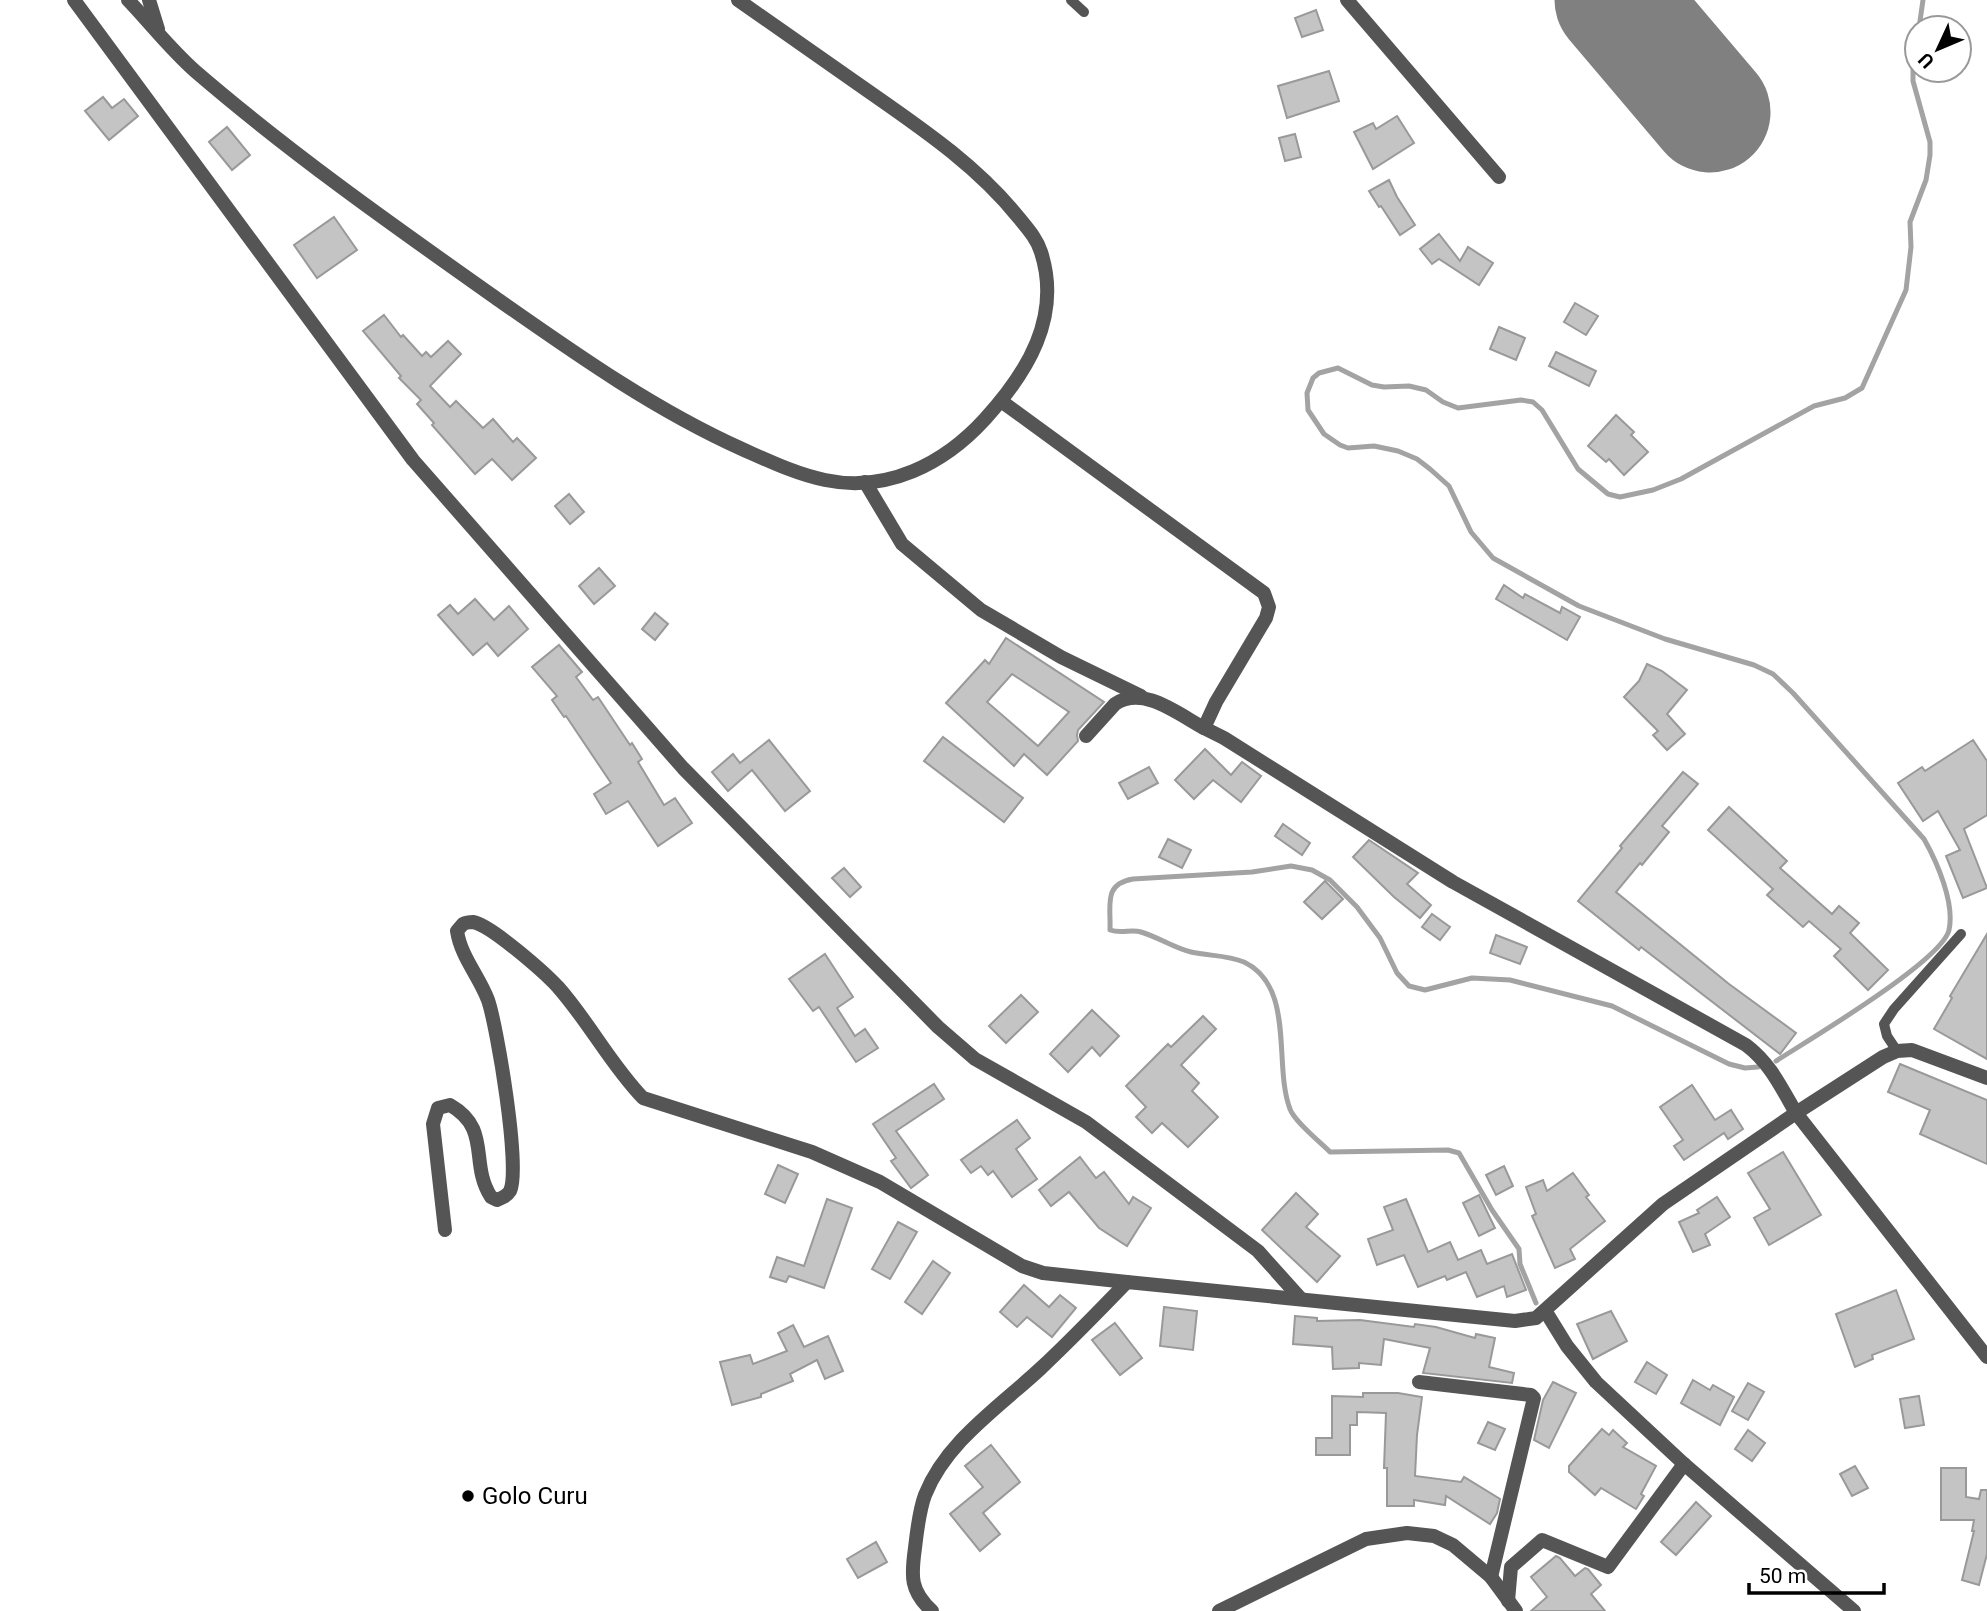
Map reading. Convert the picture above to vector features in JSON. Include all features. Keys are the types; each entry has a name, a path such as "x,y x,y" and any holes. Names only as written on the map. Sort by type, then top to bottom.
{"street":[{"path":"74,0 413,460 683,768 938,1027 975,1059 1086,1122 1258,1251 1301,1298"},
{"path":"128,0 192,68 347,193 574,354 695,428 778,465 828,481 865,482 897,478 920,470 944,456 980,424 1001,401 1033,355 1045,324 1049,301 1042,256 1034,236 1006,202 948,147 738,0"},
{"path":"149,0 159,33"},
{"path":"1347,0 1499,177"},
{"path":"1001,401 1264,593 1269,607 1266,618 1216,702 1204,728"},
{"path":"865,482 902,544 981,611 1062,657 1224,738 1453,881 1746,1045 1767,1064 1796,1112 1987,1357"},
{"path":"1086,736 1120,700 1140,696"},
{"path":"445,1230 433,1124 438,1108 450,1105 470,1119 478,1145 481,1169 491,1197 497,1200 511,1190 513,1169 506,1084 488,1000 459,944 457,931 463,924 472,922 485,927 512,947 558,987 627,1081 643,1098 812,1152 869,1177 1022,1266 1043,1273 1127,1282 1515,1321 1536,1318 1546,1312 1663,1204 1796,1112 1883,1057 1897,1051 1912,1050 1987,1078"},
{"path":"932,1611 919,1606 914,1589 913,1566 924,1496 941,1464 957,1444 1041,1368 1127,1282"},
{"path":"1546,1312 1567,1346 1597,1382 1684,1464 1854,1611"},
{"path":"1419,1382 1531,1395 1534,1398 1492,1577"},
{"path":"1512,1606 1511,1567 1542,1540 1608,1567 1684,1464"},
{"path":"1219,1611 1366,1539 1407,1533 1444,1540 1492,1577 1512,1606"}],"lane":[{"path":"1071,0 1084,12"},
{"path":"1897,1051 1884,1024 1894,1009 1961,934"}],"building":[{"path":"1316,10 1323,30 1302,37 1295,18"},
{"path":"1329,71 1339,101 1287,118 1278,86"},
{"path":"103,97 112,108 124,99 138,116 109,140 85,111"},
{"path":"1397,116 1414,143 1373,169 1354,132 1373,123 1376,129"},
{"path":"227,127 250,155 232,170 209,142"},
{"path":"1295,134 1301,157 1285,161 1279,138"},
{"path":"1389,180 1415,225 1400,235 1369,191"},
{"path":"334,217 357,250 317,278 294,245"},
{"path":"1439,234 1460,261 1468,247 1493,263 1479,285 1439,259 1432,264 1420,249"},
{"path":"1575,303 1598,316 1586,335 1564,322"},
{"path":"384,315 401,337 403,335 422,356 426,352 431,357 448,341 461,354 430,386 450,407 456,401 483,428 493,419 513,442 517,438 536,458 512,480 492,459 475,474 432,425 434,423 417,404 421,400 399,378 401,376 363,331"},
{"path":"1499,327 1525,338 1516,360 1490,349"},
{"path":"1556,352 1596,371 1589,386 1549,366"},
{"path":"1616,415 1634,432 1631,435 1648,452 1624,475 1609,459 1606,462 1588,446"},
{"path":"569,494 584,512 570,524 555,506"},
{"path":"599,568 615,586 594,604 579,586"},
{"path":"1504,585 1523,598 1525,594 1560,613 1562,607 1580,617 1567,640 1496,599"},
{"path":"475,599 494,620 509,606 528,629 498,656 487,643 473,655 438,615 450,605 458,614"},
{"path":"655,613 668,624 655,640 642,629"},
{"path":"1006,638 1104,702 1078,730 1078,741 1047,775 1024,754 1014,766 946,703 985,660 989,664","holes":["1012,674 1069,712 1038,746 987,702"]},
{"path":"559,645 582,672 576,677 593,700 598,697 630,745 632,743 642,759 638,762 664,805 675,798 692,823 658,846 628,801 606,814 594,794 611,783 566,716 564,717 552,700 557,696 532,667"},
{"path":"1647,664 1662,671 1687,690 1667,714 1685,734 1667,750 1653,735 1658,731 1624,697 1639,681"},
{"path":"943,737 1023,798 1004,822 924,761"},
{"path":"769,740 810,791 785,811 752,770 728,791 712,772 733,754 740,763"},
{"path":"1973,740 1987,761 1987,815 1964,829 1987,888 1963,898 1946,856 1960,850 1938,811 1923,821 1898,783 1922,767 1925,771"},
{"path":"1205,749 1231,775 1242,762 1261,776 1241,802 1213,780 1194,799 1175,780"},
{"path":"1149,767 1158,783 1128,799 1119,783"},
{"path":"1683,772 1698,784 1662,826 1669,832 1616,892 1729,984 1796,1033 1780,1054 1641,947 1639,950 1578,901 1622,848 1620,846"},
{"path":"1729,807 1787,861 1780,868 1832,914 1839,906 1859,923 1850,933 1888,970 1868,990 1834,956 1841,949 1809,921 1803,927 1767,895 1773,889 1708,830"},
{"path":"1283,824 1310,843 1302,855 1275,836"},
{"path":"1168,839 1191,850 1182,868 1159,857"},
{"path":"1369,840 1418,873 1407,884 1431,905 1420,918 1353,857"},
{"path":"844,868 861,887 850,897 832,878"},
{"path":"1325,881 1343,899 1322,919 1304,902"},
{"path":"1432,914 1450,927 1440,940 1422,927"},
{"path":"1987,934 1987,1059 1934,1029 1952,998 1950,996"},
{"path":"1496,935 1527,947 1520,964 1490,953"},
{"path":"825,954 853,997 837,1008 855,1036 865,1029 878,1048 856,1062 819,1007 813,1011 789,979"},
{"path":"1021,995 1038,1012 1006,1043 989,1026"},
{"path":"1092,1010 1119,1036 1100,1056 1092,1047 1068,1072 1050,1054"},
{"path":"1203,1016 1216,1029 1181,1065 1199,1083 1192,1091 1218,1117 1188,1147 1162,1123 1152,1133 1136,1117 1146,1107 1126,1086 1168,1044 1171,1047"},
{"path":"1900,1064 1987,1100 1987,1164 1920,1134 1930,1110 1888,1092"},
{"path":"934,1084 944,1099 896,1131 928,1175 911,1188 891,1161 896,1158 873,1124"},
{"path":"1692,1085 1715,1120 1731,1110 1743,1129 1728,1139 1724,1133 1684,1160 1674,1146 1683,1140 1660,1107"},
{"path":"1017,1120 1030,1138 1016,1149 1037,1179 1012,1197 993,1171 988,1175 981,1166 971,1173 961,1160"},
{"path":"1783,1152 1821,1215 1769,1245 1754,1218 1770,1209 1748,1173"},
{"path":"1080,1157 1096,1178 1104,1172 1129,1204 1133,1197 1151,1208 1127,1246 1099,1228 1069,1192 1051,1206 1039,1190"},
{"path":"778,1165 798,1174 785,1203 765,1194"},
{"path":"1504,1166 1513,1186 1496,1195 1486,1175"},
{"path":"1573,1173 1589,1195 1586,1197 1605,1221 1570,1249 1575,1259 1555,1268 1532,1216 1536,1214 1526,1187 1543,1180 1547,1191"},
{"path":"1296,1193 1318,1214 1306,1227 1340,1256 1317,1282 1262,1230"},
{"path":"1479,1195 1495,1228 1479,1236 1463,1203"},
{"path":"1717,1197 1730,1217 1705,1234 1710,1245 1693,1252 1679,1222 1699,1213 1697,1210"},
{"path":"827,1199 852,1208 824,1288 789,1276 786,1282 770,1277 777,1257 804,1266"},
{"path":"1406,1199 1428,1252 1450,1242 1458,1260 1481,1250 1487,1264 1512,1254 1526,1290 1507,1297 1504,1286 1477,1297 1466,1272 1447,1280 1445,1276 1418,1287 1404,1255 1377,1265 1368,1239 1393,1230 1384,1207"},
{"path":"898,1222 917,1232 890,1279 872,1269"},
{"path":"933,1261 950,1273 922,1314 905,1302"},
{"path":"1024,1285 1049,1307 1060,1295 1076,1308 1052,1337 1027,1317 1017,1327 1000,1312"},
{"path":"1896,1290 1914,1339 1872,1355 1873,1359 1855,1367 1836,1314"},
{"path":"1164,1307 1197,1311 1193,1350 1160,1346"},
{"path":"1611,1311 1627,1341 1593,1359 1577,1324"},
{"path":"1295,1316 1317,1318 1317,1321 1360,1320 1414,1327 1415,1324 1475,1338 1476,1334 1495,1338 1489,1367 1514,1373 1512,1383 1423,1373 1430,1348 1384,1339 1381,1365 1359,1363 1359,1368 1333,1369 1332,1347 1293,1344"},
{"path":"1115,1323 1142,1358 1120,1375 1092,1340"},
{"path":"793,1325 804,1347 828,1336 843,1371 825,1379 817,1360 790,1374 793,1381 761,1394 761,1397 732,1405 720,1362 750,1355 753,1364 787,1351 778,1333"},
{"path":"1647,1362 1667,1375 1656,1394 1635,1382"},
{"path":"1693,1380 1710,1390 1713,1385 1734,1397 1720,1425 1681,1403"},
{"path":"1553,1382 1576,1393 1549,1448 1534,1440 1543,1400"},
{"path":"1748,1383 1764,1392 1748,1420 1732,1411"},
{"path":"1363,1393 1398,1393 1422,1397 1415,1476 1461,1482 1464,1477 1500,1499 1497,1513 1490,1524 1446,1496 1445,1505 1414,1500 1414,1506 1387,1506 1387,1468 1384,1468 1386,1413 1357,1412 1357,1425 1350,1425 1350,1455 1316,1455 1316,1438 1332,1438 1332,1396 1363,1397"},
{"path":"1919,1396 1924,1425 1905,1428 1900,1399"},
{"path":"1488,1422 1505,1429 1495,1450 1478,1443"},
{"path":"1602,1429 1609,1435 1613,1430 1627,1443 1623,1447 1656,1466 1636,1509 1601,1488 1595,1495 1569,1472 1569,1466"},
{"path":"1748,1430 1765,1443 1752,1461 1735,1449"},
{"path":"991,1445 1020,1482 983,1513 1000,1534 980,1551 950,1514 983,1487 965,1466"},
{"path":"1855,1466 1868,1488 1852,1496 1840,1474"},
{"path":"1941,1468 1966,1468 1966,1497 1979,1499 1981,1490 1987,1490 1987,1554 1979,1585 1962,1580 1974,1531 1974,1520 1941,1520"},
{"path":"1696,1502 1711,1516 1676,1555 1661,1542"},
{"path":"876,1542 887,1562 858,1578 847,1559"},
{"path":"1556,1556 1575,1576 1585,1568 1588,1569 1601,1585 1591,1594 1605,1611 1531,1611 1547,1597 1531,1577"}],"waterway":[{"path":"1921,14 1923,0"},
{"path":"1776,1061 1872,1000 1941,944 1949,930 1947,895 1924,839 1773,674 1754,665 1665,639 1579,606 1493,558 1471,532 1449,486 1430,469 1417,459 1398,451 1374,446 1348,448 1340,445 1324,434 1308,410 1307,393 1313,378 1319,373 1338,368 1372,385 1409,386 1426,390 1443,402 1458,408 1521,400 1533,402 1542,410 1578,469 1608,494 1620,497 1653,490 1681,479 1814,406 1845,398 1862,388 1906,290 1911,247 1910,222 1926,180 1930,155 1930,142 1914,84"},
{"path":"1536,1303 1520,1264 1519,1249 1492,1210 1459,1153 1448,1150 1330,1152 1302,1125 1290,1109 1285,1091 1277,1008 1271,989 1260,974 1238,960 1185,950 1141,932 1110,930 1111,897 1117,886 1133,879 1252,872 1291,866 1312,870 1330,880 1357,907 1380,938 1397,973 1409,986 1425,990 1472,978 1510,980 1612,1006 1729,1064 1745,1068 1758,1067"}],"runway":[{"path":"1615,0 1710,112"}],"place":[{"name":"Golo Curu","path":"468,1496"}]}
